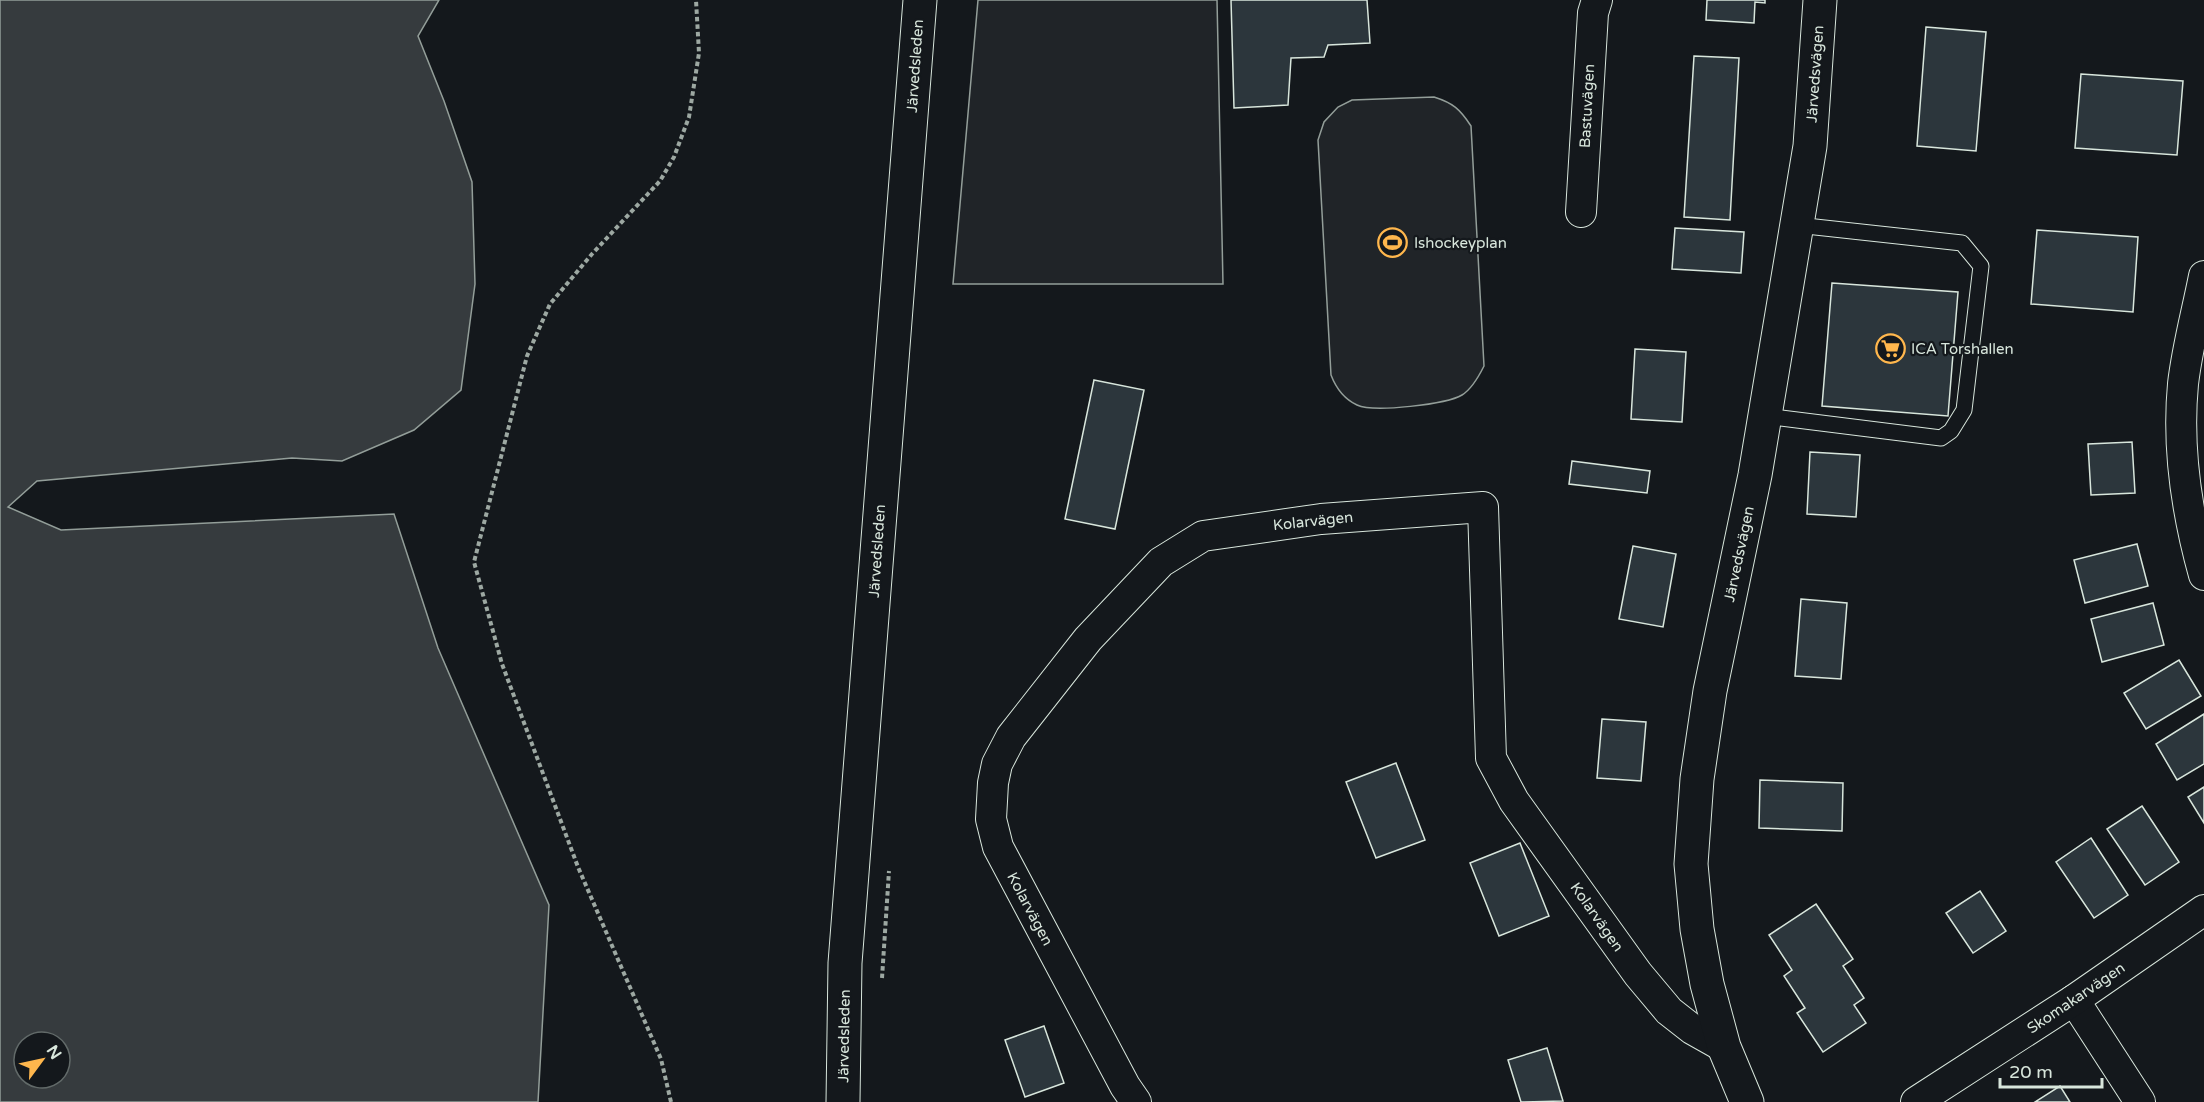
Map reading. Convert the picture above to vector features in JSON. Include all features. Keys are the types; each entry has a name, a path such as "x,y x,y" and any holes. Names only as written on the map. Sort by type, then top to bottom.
{"street":[{"name":"Järvedsleden","path":"843,1102 845,963 920,0"},
{"name":"Bastuvägen","path":"1581,212 1593,13 1597,0"},
{"name":"Järvedsvägen","path":"1747,1102 1724,1047 1707,984 1697,929 1691,864 1697,779 1710,691 1755,475 1810,146 1820,0"},
{"path":"2204,276 2183,383 2181,428 2195,542 2204,575"},
{"name":"Kolarvägen","path":"1128,1097 998,847 991,819 993,783 997,764 1011,737 1088,639 1161,562 1203,536 1321,519 1482,507 1491,758 1514,801 1638,974 1669,1011 1692,1029 1724,1047"},
{"name":"Skomakarvägen","path":"1916,1102 2074,1000 2204,910"},
{"path":"2074,1000 2140,1102"}],"lane":[{"path":"1765,416 1941,438 1951,431 1964,410 1981,266 1962,243 1797,225"}],"path":[{"path":"671,1102 661,1059 578,867 502,664 474,562 527,356 550,304 592,254 660,181 674,157 689,117 699,52 696,0"}],"shaded area":[{"path":"0,0 439,0 418,36 444,101 472,182 475,284 461,390 414,430 342,461 292,458 37,481 8,507 61,530 394,514 438,648 549,905 538,1102 0,1102"},
{"path":"978,0 1217,0 1223,284 953,284"},
{"path":"1434,97 1456,107 1471,126 1484,366 1469,389 1454,398 1394,408 1357,405 1344,396 1331,375 1318,140 1324,122 1338,107 1352,100"}],"building":[{"path":"1231,0 1367,0 1370,43 1328,45 1324,57 1291,58 1288,105 1234,108"},
{"path":"1707,0 1765,0 1765,3 1755,2 1754,23 1706,20"},
{"path":"1926,27 1986,32 1976,151 1917,146"},
{"path":"1694,56 1739,58 1730,220 1684,217"},
{"path":"2081,74 2183,81 2177,155 2075,148"},
{"path":"1675,228 1744,232 1741,273 1672,269"},
{"path":"2037,230 2138,237 2133,312 2031,304"},
{"name":"ICA Torshallen","path":"1832,283 1958,292 1948,416 1822,406"},
{"path":"1635,349 1686,352 1682,422 1631,419"},
{"path":"1094,380 1144,390 1115,529 1065,519"},
{"path":"2132,442 2135,493 2091,495 2088,444"},
{"path":"1810,452 1860,455 1856,517 1807,514"},
{"path":"1572,461 1650,471 1647,493 1569,484"},
{"path":"2137,544 2148,586 2085,603 2074,560"},
{"path":"1633,546 1676,554 1663,627 1619,619"},
{"path":"1801,599 1847,603 1841,679 1795,676"},
{"path":"2153,603 2164,645 2102,662 2091,619"},
{"path":"2179,660 2201,696 2146,729 2124,693"},
{"path":"2204,714 2204,764 2177,780 2156,744"},
{"path":"1602,719 1646,722 1641,781 1597,778"},
{"path":"1396,763 1425,840 1376,858 1346,782"},
{"path":"1760,780 1843,783 1842,831 1759,828"},
{"path":"2204,787 2204,823 2188,797"},
{"path":"2142,806 2179,862 2145,885 2107,829"},
{"path":"2091,838 2128,895 2094,918 2056,862"},
{"path":"1520,843 1549,916 1499,936 1470,863"},
{"path":"1980,891 2006,931 1973,953 1946,913"},
{"path":"1816,904 1853,959 1843,966 1864,998 1854,1005 1866,1023 1823,1052 1797,1013 1805,1008 1784,976 1792,970 1769,935"},
{"path":"1044,1026 1064,1083 1025,1097 1005,1040"},
{"path":"1547,1048 1563,1101 1521,1102 1508,1060"},
{"path":"2060,1086 2070,1102 2035,1102"}],"place":[{"name":"Ishockeyplan","path":"1393,243"},
{"name":"ICA Torshallen","path":"1890,349"}]}
